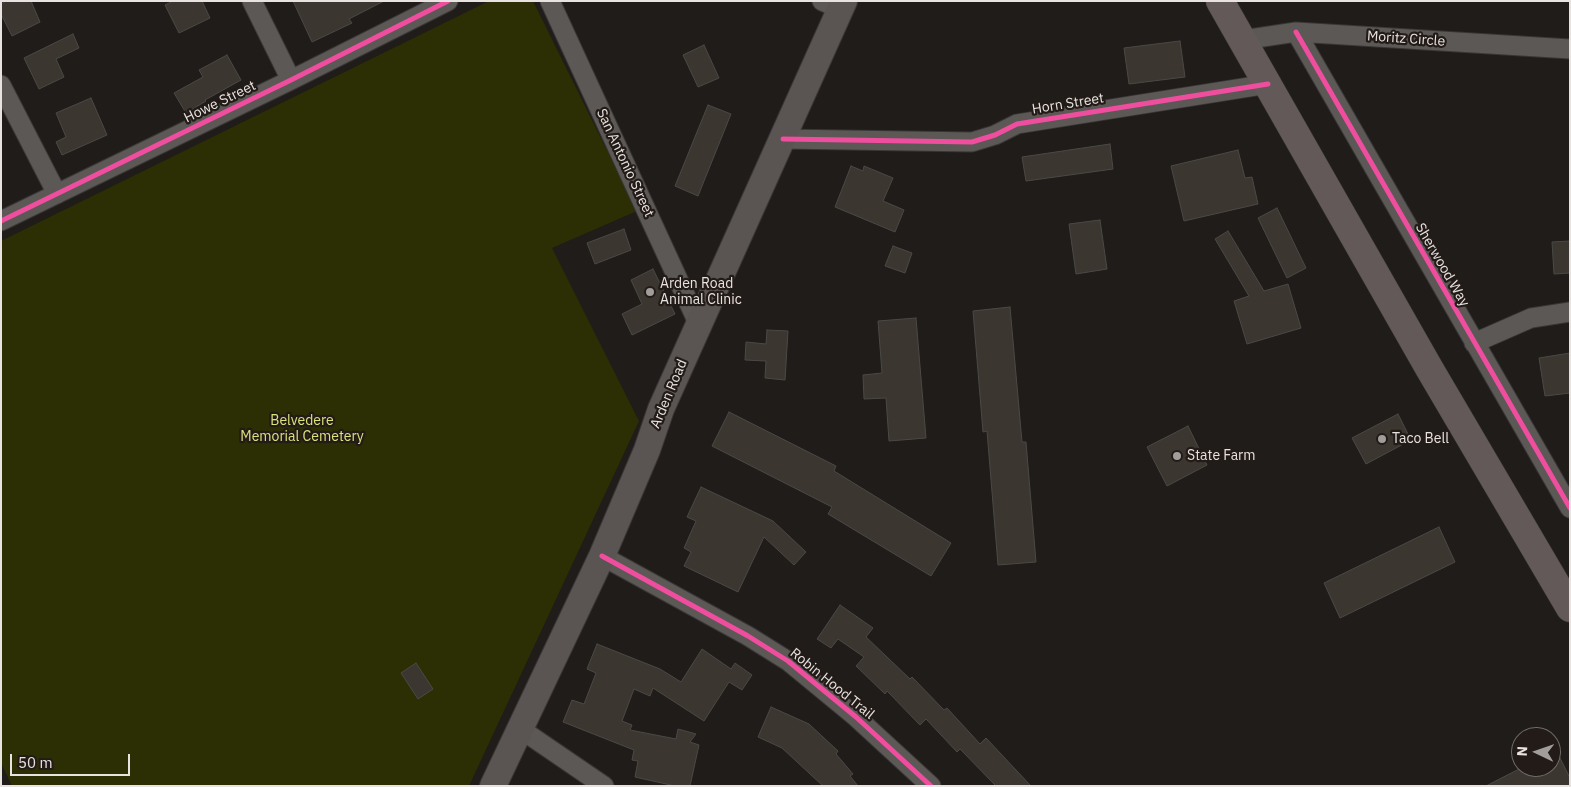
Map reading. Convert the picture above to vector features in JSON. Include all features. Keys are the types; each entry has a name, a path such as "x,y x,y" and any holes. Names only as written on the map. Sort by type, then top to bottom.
{"main road":[{"path":"1220,1 1432,373 1570,608"},
{"name":"Arden Road","path":"493,786 602,556 661,409 783,139 836,4"}],"street":[{"path":"252,1 291,80"},
{"name":"Howe Street","path":"1,221 291,80 448,1"},
{"name":"San Antonio Street","path":"550,1 699,325"},
{"name":"Moritz Circle","path":"1243,40 1296,32 1570,49"},
{"name":"Sherwood Way","path":"1296,32 1570,508"},
{"name":"Horn Street","path":"783,139 972,142 995,135 1018,124 1268,84"},
{"path":"1,85 57,194"},
{"path":"1474,343 1531,318 1570,312"},
{"name":"Robin Hood Trail","path":"602,556 748,636 788,661 856,717 931,786"},
{"path":"519,728 604,786"}],"green space":[{"name":"Belvedere Memorial Cemetery","path":"489,1 533,1 637,211 552,248 639,421 469,786 12,786 1,763 1,241"}],"building":[{"path":"6,1 31,1 40,22 12,36 1,14 1,4"},
{"path":"173,1 202,1 210,18 179,33 165,5"},
{"path":"293,1 384,1 349,19 352,23 312,42"},
{"path":"73,34 79,48 56,59 64,77 39,89 24,58"},
{"path":"1180,41 1185,77 1129,84 1124,48"},
{"path":"704,45 719,78 698,87 683,55"},
{"path":"227,55 241,80 186,113 174,93 203,77 199,70"},
{"path":"91,98 107,135 62,155 56,142 66,137 56,113"},
{"path":"708,105 731,114 698,196 675,186"},
{"path":"1110,144 1113,169 1026,181 1022,157"},
{"path":"1238,150 1245,178 1252,177 1258,204 1184,221 1171,166"},
{"path":"851,166 863,171 864,166 893,178 883,201 904,210 895,232 835,207"},
{"path":"1277,208 1306,268 1287,278 1258,218"},
{"path":"1100,220 1107,269 1076,274 1069,224"},
{"path":"624,229 631,250 595,264 587,243"},
{"path":"1228,231 1264,291 1288,284 1301,328 1247,344 1234,301 1249,296 1215,239"},
{"path":"1570,241 1570,273 1554,274 1552,242"},
{"path":"893,246 912,253 905,273 885,266"},
{"name":"Arden Road Animal Clinic","path":"653,269 675,314 632,335 622,314 642,304 631,280"},
{"path":"1010,307 1022,442 1026,442 1036,562 998,565 987,431 983,432 973,311"},
{"path":"916,318 926,438 889,441 886,398 864,399 863,375 882,373 878,321"},
{"path":"767,330 788,331 785,380 765,378 766,361 745,360 746,342 766,344"},
{"path":"1570,353 1570,393 1545,396 1539,358"},
{"path":"729,412 836,466 834,471 951,543 931,576 828,514 832,507 712,446"},
{"name":"Taco Bell","path":"1398,414 1411,440 1366,464 1352,438"},
{"name":"State Farm","path":"1188,426 1207,465 1167,486 1147,447"},
{"path":"701,487 773,521 806,552 794,565 764,537 738,592 684,566 691,552 684,548 696,521 687,517"},
{"path":"1439,527 1455,562 1340,618 1324,583"},
{"path":"840,605 873,628 866,637 910,679 912,677 944,710 947,708 980,744 986,738 1031,786 996,786 960,749 957,752 926,719 920,725 887,691 885,694 856,666 864,657 838,639 831,648 817,639"},
{"path":"597,644 660,669 681,682 702,649 731,669 735,663 752,675 742,690 729,682 704,721 653,688 650,696 634,689 622,721 632,725 630,730 676,739 678,729 696,734 690,742 699,745 690,786 675,786 635,777 638,761 632,760 634,750 563,722 572,700 584,704 596,673 587,669"},
{"path":"416,663 433,689 418,699 401,673"},
{"path":"771,707 809,724 838,751 836,754 853,774 850,776 858,786 823,786 782,748 758,737"},
{"path":"1561,760 1570,778 1570,786 1486,786 1511,773 1511,777 1561,777"}],"cycle path":[{"path":"1,221 291,80 448,1"},
{"path":"1296,32 1570,508"},
{"path":"783,139 972,142 995,135 1017,124 1268,84"},
{"path":"602,556 748,636 788,661 856,717 931,786"}],"place":[{"name":"Arden Road Animal Clinic","path":"650,292"},
{"name":"Taco Bell","path":"1382,439"},
{"name":"State Farm","path":"1177,456"}]}
